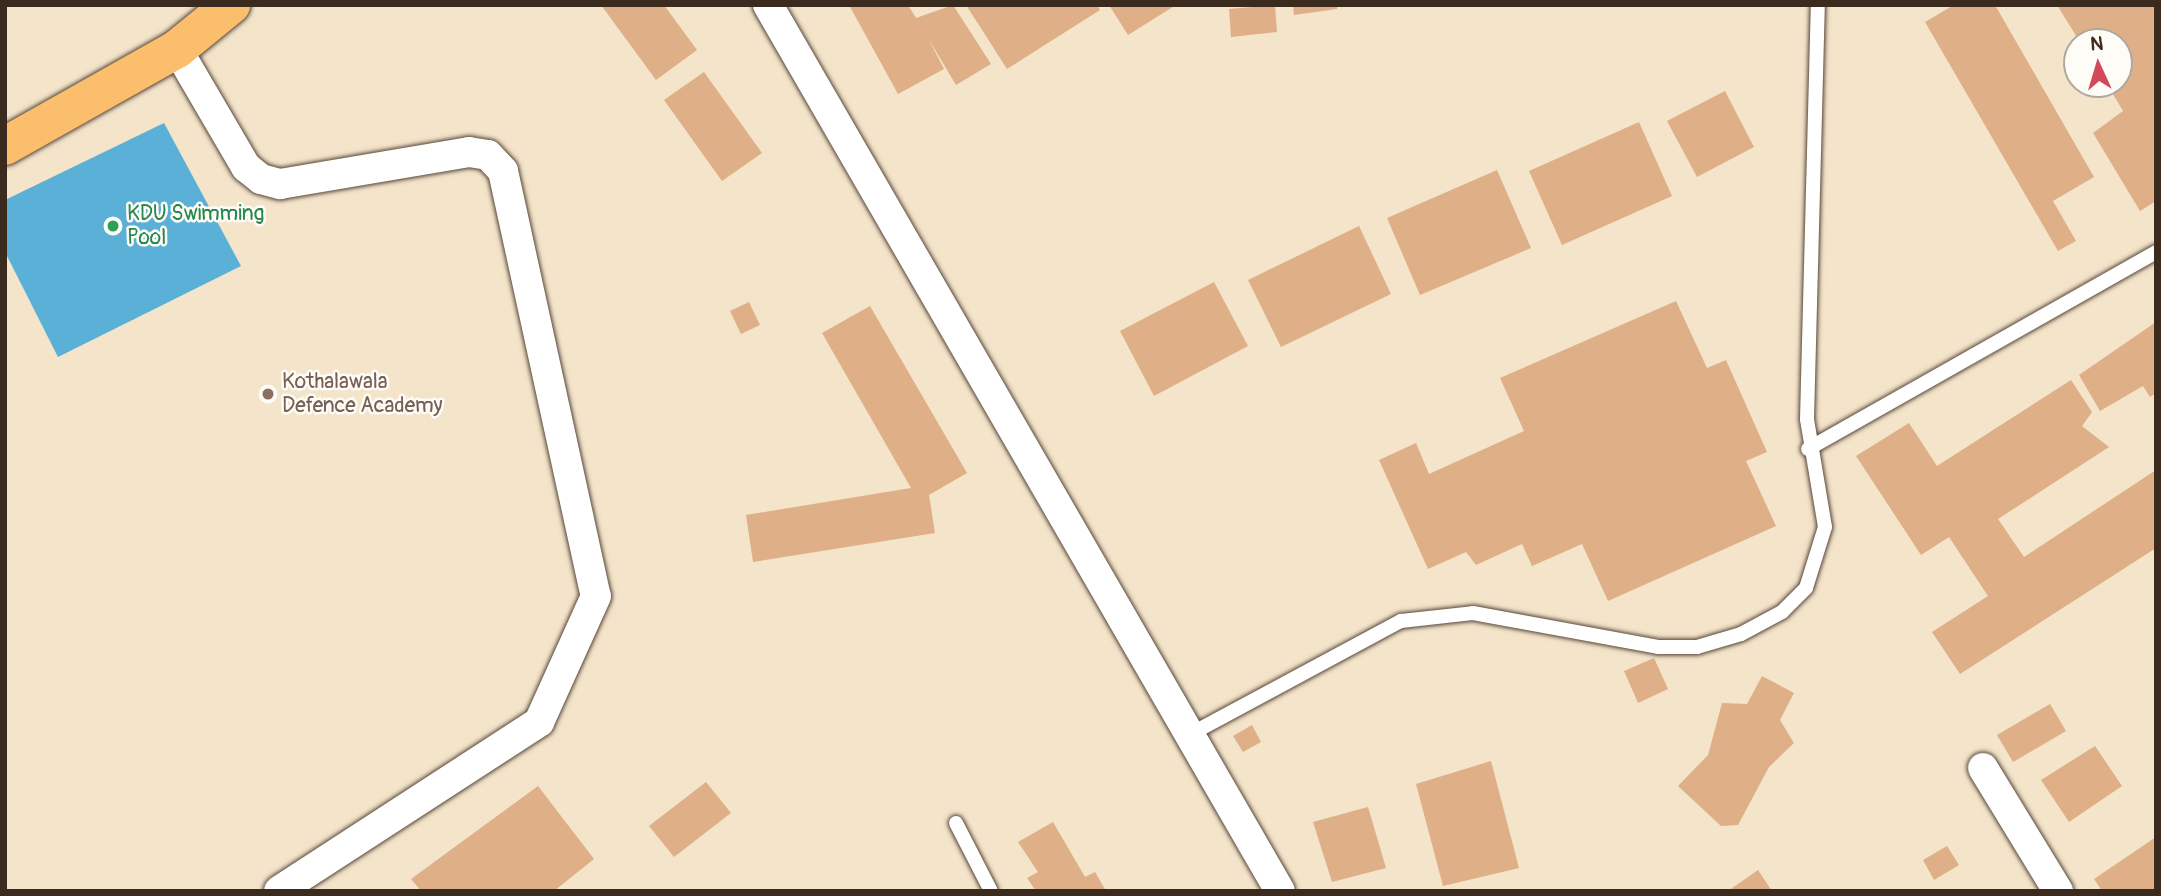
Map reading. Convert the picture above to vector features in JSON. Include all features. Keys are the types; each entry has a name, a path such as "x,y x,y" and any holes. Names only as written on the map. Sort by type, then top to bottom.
{"main road":[{"path":"5,146 177,49 231,5"}],"street":[{"path":"768,5 1187,736 1280,891"},
{"path":"177,49 246,167 261,179 280,184 469,152 488,155 503,171 596,597 539,722 279,891"},
{"path":"1983,768 2058,891"}],"lane":[{"path":"1187,736 1401,621 1441,613 1658,647 1697,647 1741,634 1782,612 1805,588 1819,560 1825,527 1808,449 1818,5"},
{"path":"1808,449 2156,252"},
{"path":"956,823 991,891"}],"water":[{"name":"KDU Swimming Pool","path":"164,123 241,266 58,357 5,252 5,200"}],"building":[{"path":"601,5 664,5 697,50 656,80"},
{"path":"849,5 908,5 916,18 953,5 991,64 956,85 928,38 944,69 898,94"},
{"path":"966,5 1097,5 1100,10 1007,69"},
{"path":"1109,5 1176,5 1128,35"},
{"path":"1275,5 1277,32 1231,37 1229,9"},
{"path":"1293,5 1337,5 1337,9 1294,15"},
{"path":"1954,5 1995,5 2094,177 2053,201 2076,241 2058,251 1925,22"},
{"path":"2057,5 2156,5 2156,201 2140,211 2093,133 2123,111 2115,98 2133,98 2133,28 2071,28"},
{"path":"704,72 762,153 722,181 664,100"},
{"path":"1725,91 1754,147 1697,177 1667,121"},
{"path":"1639,122 1672,196 1562,245 1529,171"},
{"path":"1497,170 1531,248 1420,295 1387,218"},
{"path":"1359,226 1391,294 1281,347 1248,280"},
{"path":"1214,282 1248,346 1154,396 1120,331"},
{"path":"1676,301 1707,368 1726,360 1767,452 1746,461 1776,526 1608,601 1582,544 1532,566 1522,544 1476,565 1466,552 1428,569 1379,460 1416,443 1429,474 1524,431 1500,378"},
{"path":"749,302 760,325 741,334 730,311"},
{"path":"870,306 967,473 929,495 935,533 753,562 746,515 911,488 822,333"},
{"path":"2156,322 2156,393 2150,397 2143,386 2100,411 2079,375"},
{"path":"2071,380 2092,412 2082,426 2109,447 1998,519 2024,557 2156,470 2156,548 1960,674 1932,632 1988,596 1949,537 1921,555 1856,456 1909,423 1937,466"},
{"path":"1654,658 1668,689 1638,703 1624,671"},
{"path":"1762,676 1794,693 1780,720 1794,743 1769,767 1738,825 1721,826 1678,786 1708,755 1722,703 1747,704"},
{"path":"2050,704 2066,731 2013,762 1997,735"},
{"path":"1252,725 1261,742 1243,752 1233,736"},
{"path":"2095,746 2122,786 2069,822 2041,780"},
{"path":"1491,761 1519,868 1443,886 1416,784"},
{"path":"706,782 731,813 674,857 649,826"},
{"path":"538,786 594,859 554,891 421,891 411,879"},
{"path":"1368,807 1386,868 1332,882 1313,822"},
{"path":"1053,822 1085,877 1095,872 1106,891 1036,891 1027,878 1038,872 1018,842"},
{"path":"2156,837 2156,891 2102,891 2094,879"},
{"path":"1947,846 1959,865 1934,880 1923,860"},
{"path":"1758,870 1772,891 1728,891"}],"place":[{"name":"KDU Swimming Pool","path":"113,226"},
{"name":"Kothalawala Defence Academy","path":"268,394"}]}
